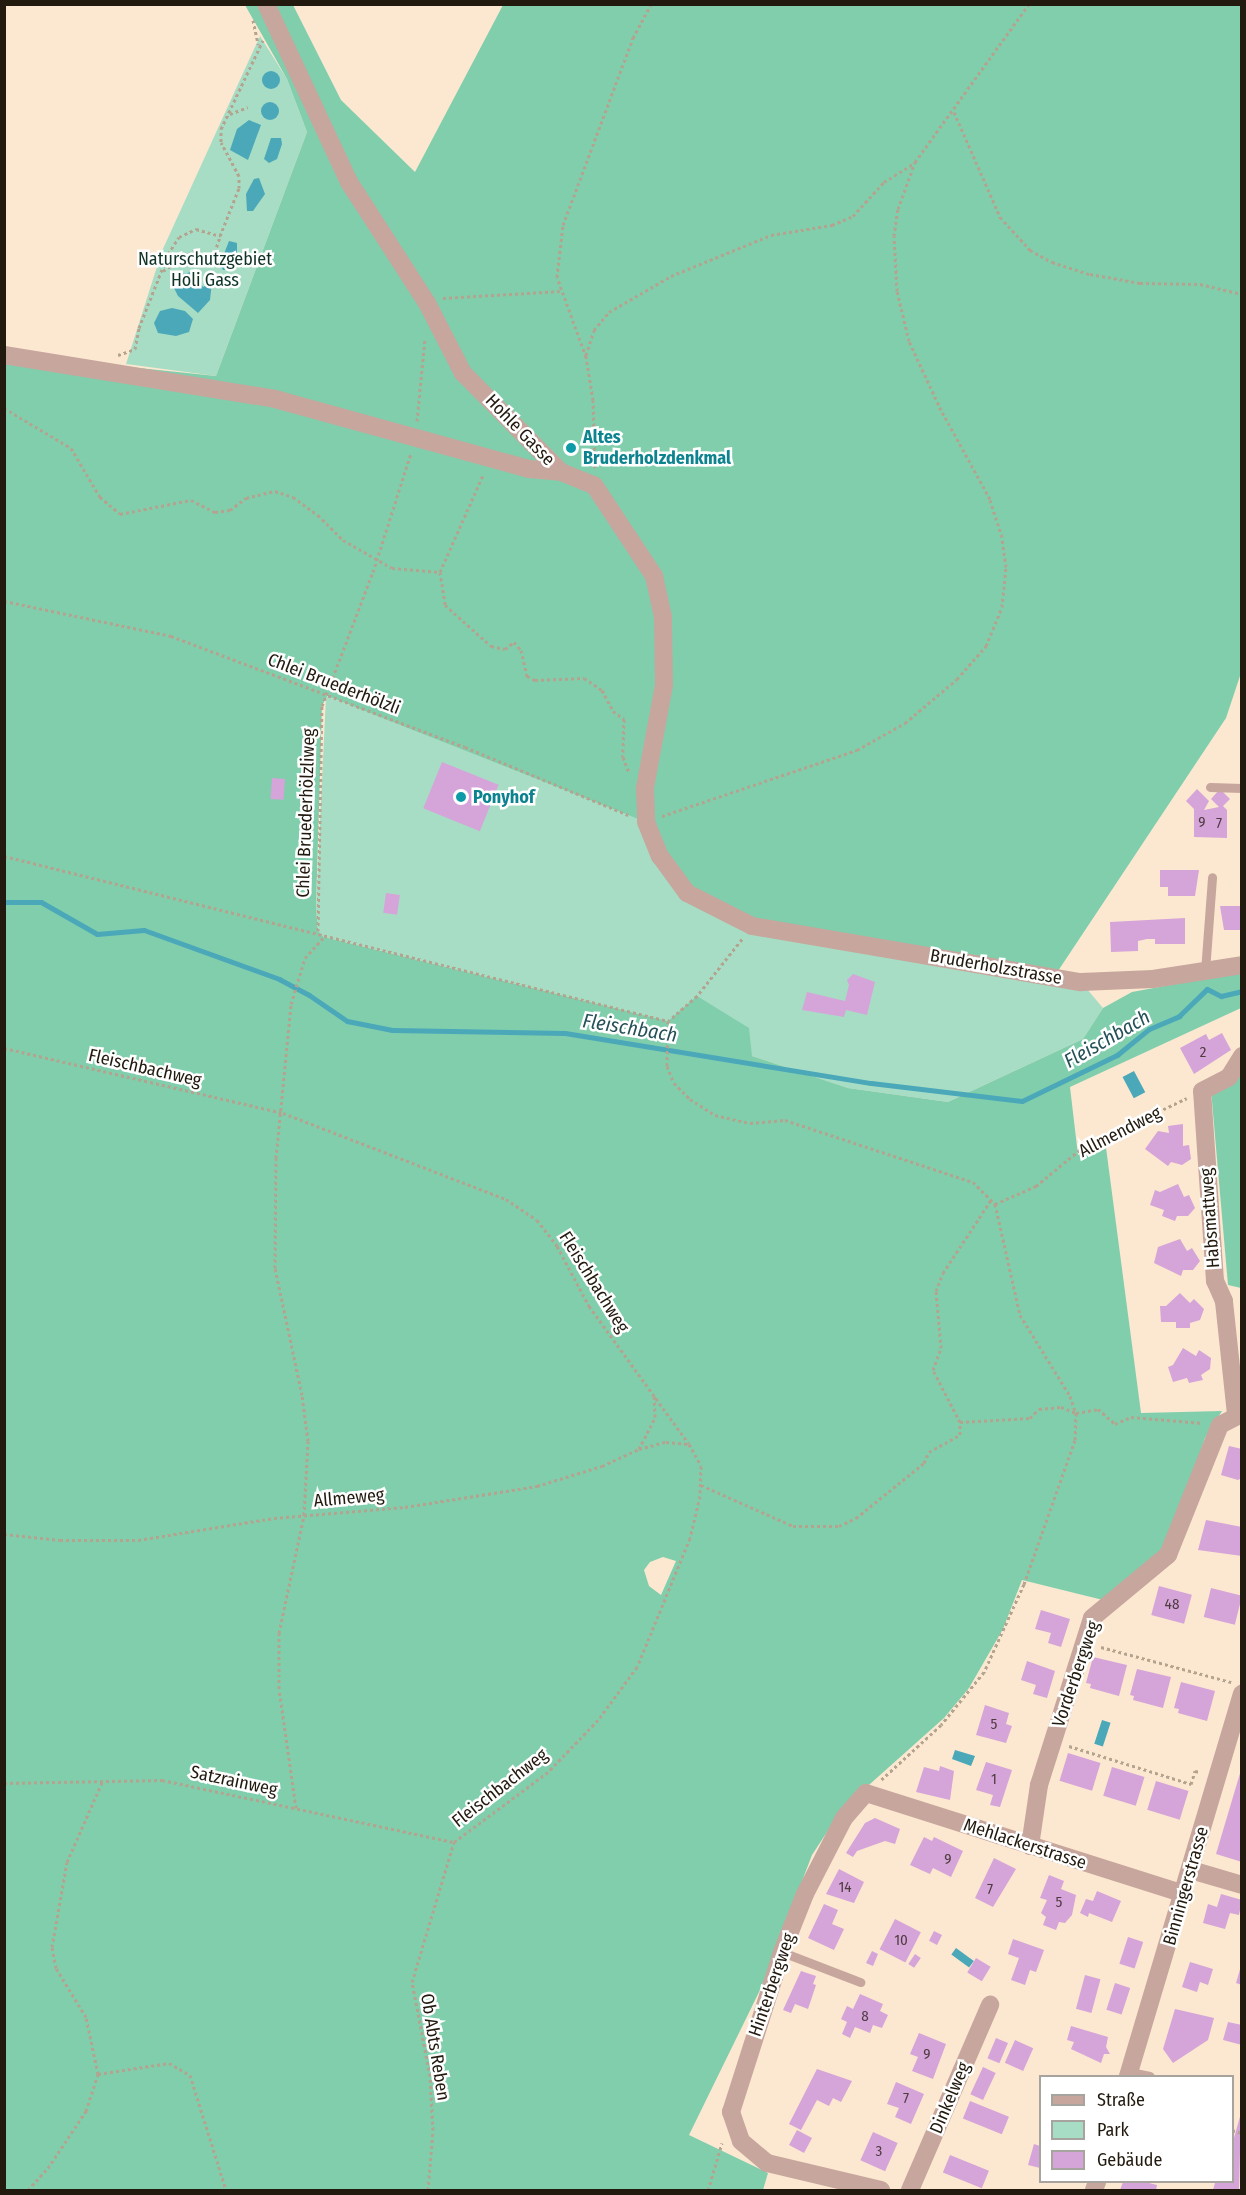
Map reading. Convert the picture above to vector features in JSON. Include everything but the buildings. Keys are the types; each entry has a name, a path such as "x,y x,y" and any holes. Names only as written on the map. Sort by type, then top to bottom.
{"street":[{"name":"Hohle Gasse","path":"258,8 349,183 427,303 463,373 561,472 594,485"},
{"path":"4,355 275,399 489,459 561,472"},
{"path":"594,485 654,576 663,617 664,685 645,788 646,822 660,856 687,894 752,926"},
{"name":"Bruderholzstrasse","path":"752,926 1081,982 1153,979 1242,965"},
{"path":"1202,1091 1229,1077 1242,1056"},
{"name":"Habsmattweg","path":"1202,1091 1215,1281 1224,1301 1231,1396 1239,1414"},
{"path":"1220,1425 1239,1414"},
{"name":"Vorderbergweg","path":"1030,1846 1034,1808 1053,1741 1097,1612 1168,1555 1220,1425"},
{"name":"Binningerstrasse","path":"1129,2074 1242,1694"},
{"name":"Mehlackerstrasse","path":"866,1793 1184,1894"},
{"name":"Hinterbergweg","path":"731,2112 782,1952 805,1894 844,1818 866,1793"},
{"path":"1191,1870 1242,1885"},
{"name":"Dinkelweg","path":"910,2190 990,2005"},
{"path":"731,2112 741,2140 767,2163 881,2190"}],"lane":[{"path":"1209,787 1242,788"},
{"path":"1205,971 1212,878"},
{"path":"782,1952 860,1982"}],"path":[{"path":"594,485 597,459 586,357 560,291 563,225 624,59 651,4"},
{"path":"646,822 689,804 857,750 904,723 957,679 986,646 1002,607 1006,567 1002,537 990,500 941,410 902,317 894,236 898,209 915,162 954,112 1029,4"},
{"path":"161,272 194,251 212,264 220,236 239,189 239,176 221,142 228,115 258,44 258,8"},
{"path":"228,115 248,107"},
{"path":"954,112 1000,217 1016,239 1030,250 1052,262 1090,274 1140,283 1200,284 1242,294"},
{"path":"586,357 594,330 609,312 671,276 771,235 832,225 853,216 884,182 915,162"},
{"path":"114,355 135,349 161,272 179,237 196,229 220,236"},
{"path":"427,303 440,298 560,291"},
{"name":"Chlei Bruederhölzliweg","path":"318,931 318,803 324,736 322,706 377,559 415,439 427,303"},
{"path":"4,408 71,448 100,497 120,514 191,500 215,512 230,510 246,498 275,491 293,497 318,515 343,540 392,568 440,573"},
{"path":"489,459 440,573 445,605 491,646 505,649 514,642 527,676 536,680 584,678 602,690 613,711 624,719 623,758 632,778 645,788"},
{"name":"Chlei Bruederhölzli","path":"4,601 171,636 465,747 646,822"},
{"path":"4,856 318,931 324,937 668,1021"},
{"path":"752,926 696,996 668,1021 667,1066 674,1083 690,1099 715,1115 750,1123 785,1120 945,1170 973,1182 995,1204 1020,1315 1070,1396 1076,1413 1076,1440 1024,1584 984,1672 941,1725 866,1793"},
{"path":"296,1808 279,1689 279,1633 304,1515 308,1441 300,1383 275,1268 276,1158 283,1113 285,1033 291,1004 305,958 324,937"},
{"name":"Fleischbachweg","path":"4,1048 283,1113 506,1199 537,1220 557,1246 589,1306 654,1393 701,1466 701,1485 690,1538 637,1667 598,1720 548,1772 454,1842"},
{"name":"Allmendweg","path":"995,1204 1036,1186 1082,1148 1202,1091"},
{"path":"701,1485 793,1526 839,1526 856,1518 924,1463 929,1452 960,1435 960,1422 933,1370 941,1348 936,1291 943,1273 991,1200"},
{"path":"639,1449 655,1417 654,1393"},
{"path":"960,1422 1030,1418 1039,1409 1061,1407 1076,1413 1098,1409 1115,1424 1131,1418 1220,1425"},
{"name":"Allmeweg","path":"4,1534 60,1540 138,1540 304,1515 405,1507 537,1486 602,1466 639,1449 666,1442 688,1444"},
{"path":"1085,1642 1242,1685"},
{"path":"1053,1741 1191,1784 1195,1771 1217,1778"},
{"path":"27,2190 48,2168 86,2111 98,2074 86,2017 56,1968 52,1947 67,1862 103,1780"},
{"name":"Satzrainweg","path":"4,1783 162,1780 454,1842"},
{"name":"Ob Abts Reben","path":"428,2190 433,2130 430,2076 413,2005 412,1982 454,1842"},
{"path":"98,2074 169,2063 190,2075 226,2190"},
{"path":"708,2190 731,2112"}],"green space":[{"path":"245,5 293,5 341,100 415,172 503,5 1241,5 1241,673 1226,718 1054,977 752,926 687,893 646,822 327,696 322,706 316,908 318,931 324,937 668,1021 697,996 749,1028 752,1056 848,1088 948,1102 1083,1039 1103,1008 1132,992 1241,972 1241,1008 1070,1087 1078,1155 1105,1140 1141,1413 1222,1411 1205,1438 1175,1528 1159,1556 1103,1600 1022,1580 1003,1629 969,1688 944,1718 842,1809 812,1855 761,1988 689,2135 768,2173 763,2190 5,2190 4,354 216,376 307,132 287,79","holes":["663,1557 676,1561 661,1595 649,1586 644,1570 650,1562"]},
{"name":"Naturschutzgebiet Holi Gass","path":"260,36 287,79 307,132 216,376 126,364 162,251"},
{"path":"326,696 1081,982 1103,1008 1083,1039 948,1102 848,1088 752,1056 668,1021 324,937 318,931 316,908"},
{"path":"1241,1066 1241,1288 1228,1285 1211,1090"}],"water":[{"path":"267,71 275,71 280,76 278,87 267,89 262,84 262,76"},
{"path":"266,102 274,102 279,107 277,118 266,120 261,115 261,107"},
{"path":"249,120 261,125 248,160 230,150 237,129"},
{"path":"271,138 281,138 282,144 277,159 269,163 264,159"},
{"path":"259,178 265,194 253,211 247,211 246,194 254,179"},
{"path":"229,241 237,243 237,259 230,270 223,270 220,264"},
{"path":"191,272 203,287 212,282 210,300 198,313 178,296 172,284 179,275"},
{"path":"172,308 185,311 193,319 189,332 176,336 158,333 154,323 160,311"},
{"path":"1134,1071 1145,1092 1134,1098 1123,1077"},
{"path":"1102,1720 1111,1723 1103,1747 1094,1744"},
{"path":"955,1750 975,1756 971,1766 952,1759"},
{"path":"956,1948 974,1961 969,1967 951,1954"}],"waterway":[{"name":"Fleischbach","path":"4,902 41,902 97,934 144,930 279,979 309,995 347,1021 392,1030 565,1033 871,1083 1022,1101 1117,1055 1149,1029 1179,1016 1207,989 1221,996 1242,991"}],"place":[{"name":"Altes Bruderholzdenkmal","path":"571,448"},
{"name":"Ponyhof","path":"461,797"}]}
